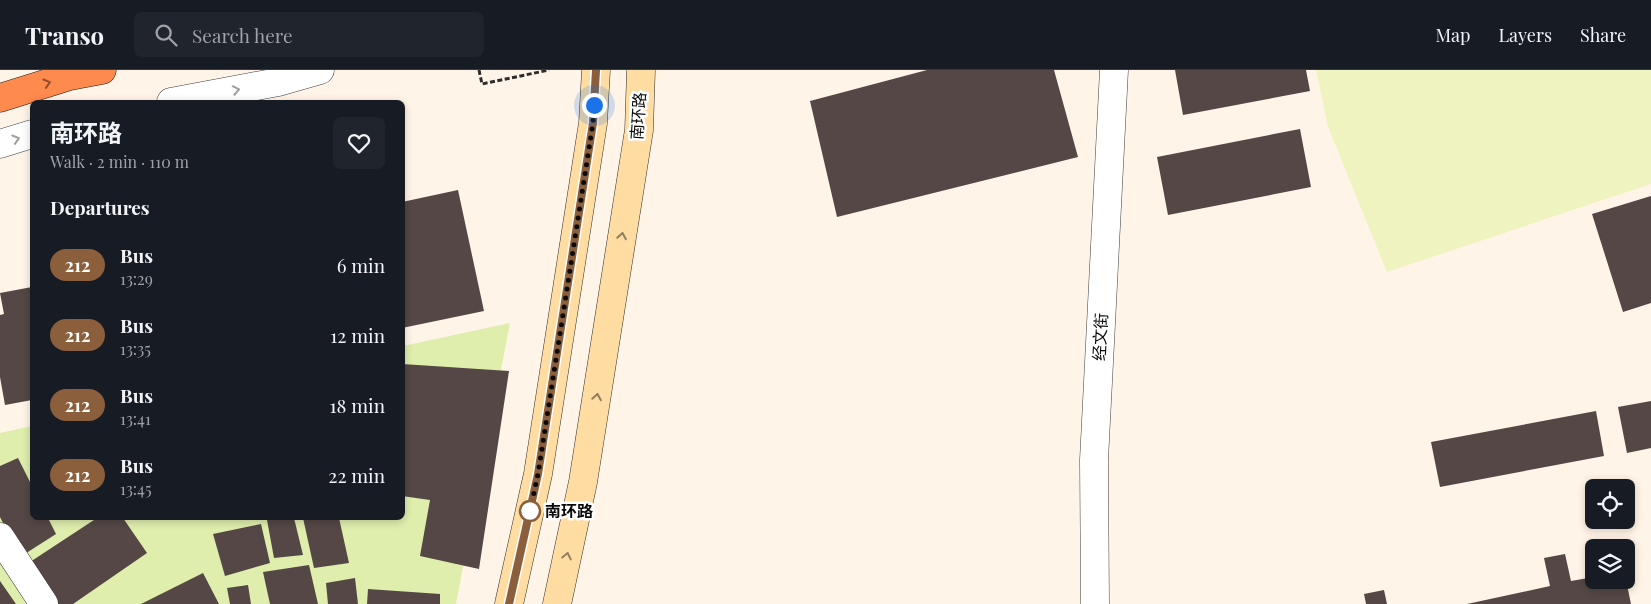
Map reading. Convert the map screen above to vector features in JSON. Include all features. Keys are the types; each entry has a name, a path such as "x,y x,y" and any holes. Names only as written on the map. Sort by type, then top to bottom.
{"highway":[{"path":"0,98 70,76 102,70"}],"main road":[{"path":"509,604 538,474 593,123 596,70"},
{"name":"南环路","path":"556,604 583,482 639,130 641,70"}],"street":[{"path":"182,100 278,82 320,70"},
{"name":"经文街","path":"1095,604 1094,460 1114,70"},
{"path":"0,144 30,135"},
{"path":"0,537 44,604"}],"path":[{"path":"479,70 482,84 550,70"}],"green space":[{"path":"1316,70 1651,70 1651,184 1387,272 1328,127"},
{"path":"510,323 456,604 0,604 0,433 30,426 30,520 405,520 405,346"}],"building":[{"path":"927,70 1054,70 1078,157 837,217 810,101"},
{"path":"1175,70 1306,70 1310,91 1183,115"},
{"path":"1300,129 1311,187 1168,215 1157,157"},
{"path":"458,190 484,311 405,327 405,201"},
{"path":"1651,196 1651,303 1623,312 1592,214"},
{"path":"30,287 30,400 5,405 0,377 0,315 4,314 0,293"},
{"path":"405,364 509,371 479,569 420,556 430,500 405,496"},
{"path":"1651,401 1651,448 1627,453 1618,407"},
{"path":"1596,411 1604,456 1440,487 1431,442"},
{"path":"18,458 30,482 30,520 49,520 56,534 20,557 0,517 0,466"},
{"path":"94,520 124,520 147,553 73,604 55,604 27,564"},
{"path":"267,520 294,520 303,555 274,558"},
{"path":"303,520 339,520 349,563 314,568"},
{"path":"261,524 270,563 225,576 213,534"},
{"path":"1565,554 1571,581 1585,579 1585,589 1628,589 1631,604 1467,604 1550,586 1544,558"},
{"path":"309,565 318,604 270,604 263,572"},
{"path":"203,573 219,604 141,604"},
{"path":"355,578 358,604 328,604 326,583"},
{"path":"0,581 16,604 0,604"},
{"path":"248,585 251,604 230,604 227,588"},
{"path":"368,589 440,594 440,604 367,604"},
{"path":"1384,590 1387,604 1366,604 1364,594"}],"bus line":[{"name":"212","path":"509,604 538,474 593,123 596,70"}],"place":[{"name":"南环路","path":"530,511"}],"route":[{"path":"530,511 538,474 593,123 594,105"}]}
